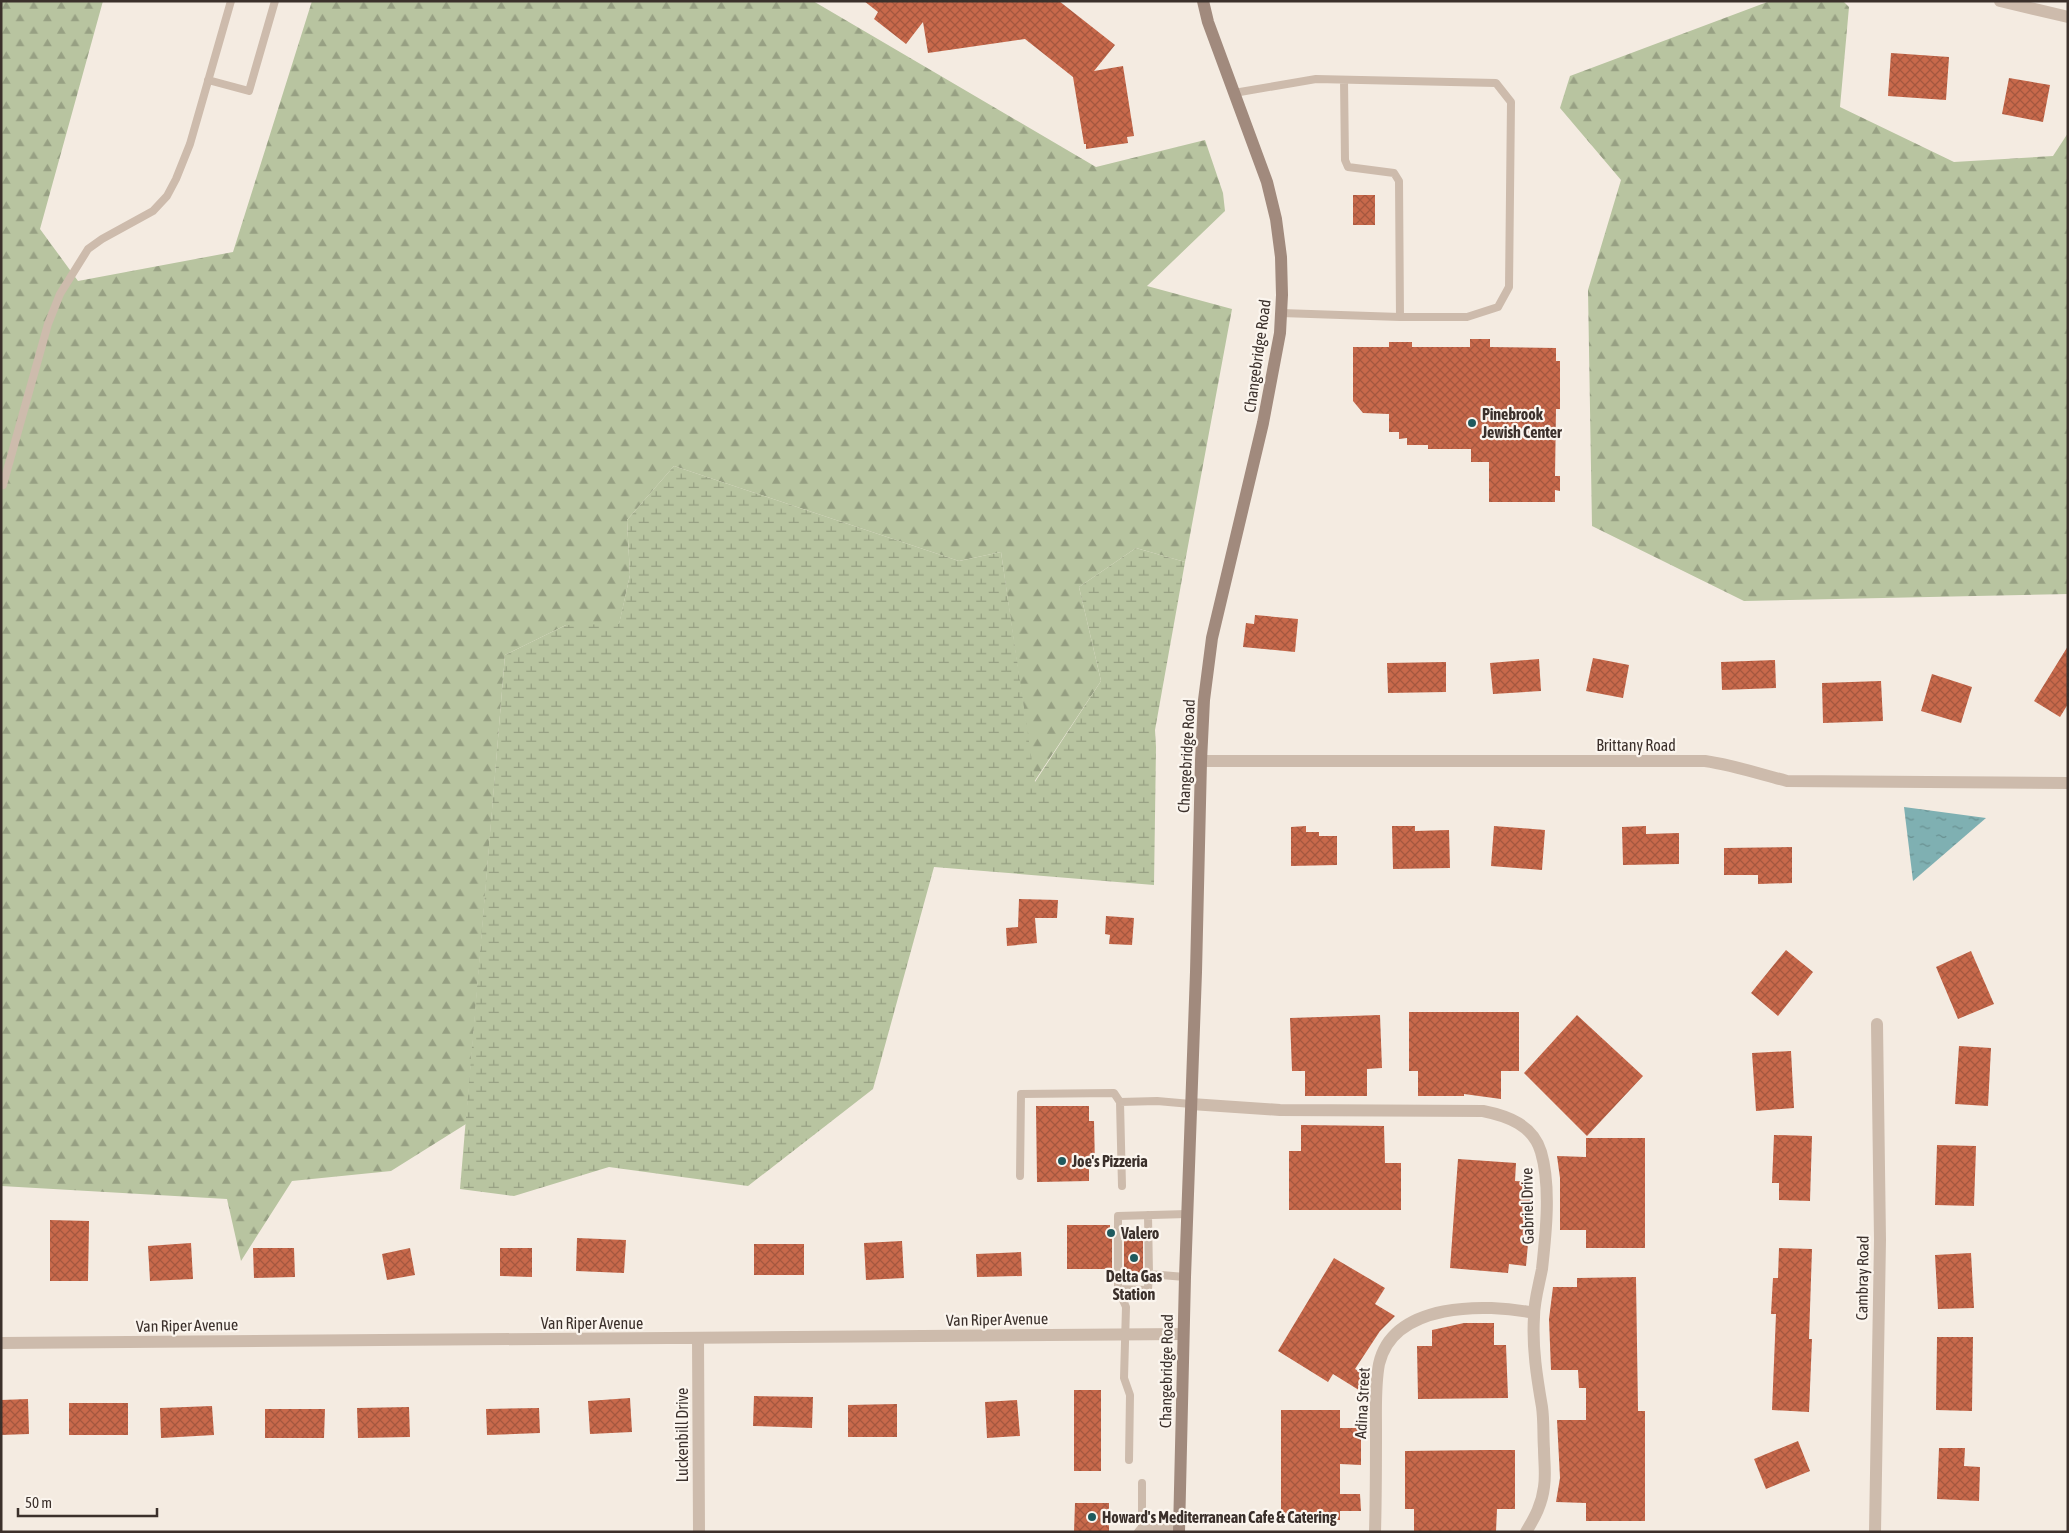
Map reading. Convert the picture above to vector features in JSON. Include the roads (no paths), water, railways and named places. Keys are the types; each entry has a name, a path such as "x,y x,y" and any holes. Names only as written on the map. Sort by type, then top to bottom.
{"main road":[{"name":"Changebridge Road","path":"1179,1530 1183,1334 1204,700 1212,638 1263,423 1280,333 1281,313 1281,257 1276,219 1267,182 1202,1"}],"street":[{"path":"2000,1 2068,17"},
{"name":"Brittany Road","path":"1201,761 1705,761 1732,765 1755,773 1787,780 2068,783"},
{"name":"Cambray Road","path":"1874,1532 1880,1240 1877,1024"},
{"name":"Gabriel Drive","path":"1191,1104 1280,1110 1483,1111 1508,1117 1529,1130 1541,1152 1546,1182 1546,1222 1542,1269 1534,1313 1538,1390 1542,1408 1545,1479 1541,1502 1526,1532"},
{"name":"Adina Street","path":"1376,1532 1376,1392 1379,1364 1390,1341 1403,1328 1420,1318 1445,1311 1495,1308 1534,1313"},
{"name":"Van Riper Avenue","path":"1,1343 1183,1334"},
{"name":"Luckenbill Drive","path":"698,1338 699,1532"}],"lane":[{"path":"3,485 48,324 60,294 88,249 102,239 153,211 167,196 190,144 231,1"},
{"path":"208,80 249,92 275,1"},
{"path":"1234,93 1316,79 1496,83 1511,102 1509,287 1498,308 1467,318 1281,313"},
{"path":"1344,80 1345,160 1348,167 1394,173 1398,182 1400,317"},
{"path":"1020,1176 1021,1094 1114,1093 1120,1102 1122,1186"},
{"path":"1120,1102 1157,1101 1191,1104"},
{"path":"1129,1460 1130,1395 1124,1378 1126,1307 1118,1289 1118,1216 1187,1214"},
{"path":"1118,1289 1148,1290 1148,1215"},
{"path":"1149,1274 1185,1277"},
{"path":"1142,1483 1140,1530 1179,1530"}],"water":[{"path":"1904,807 1986,818 1913,881"}],"place":[{"name":"Pinebrook Jewish Center","path":"1472,423"},
{"name":"Joe's Pizzeria","path":"1062,1161"},
{"name":"Valero","path":"1111,1233"},
{"name":"Delta Gas Station","path":"1134,1258"},
{"name":"Howard's Mediterranean Cafe & Catering","path":"1092,1517"}]}
